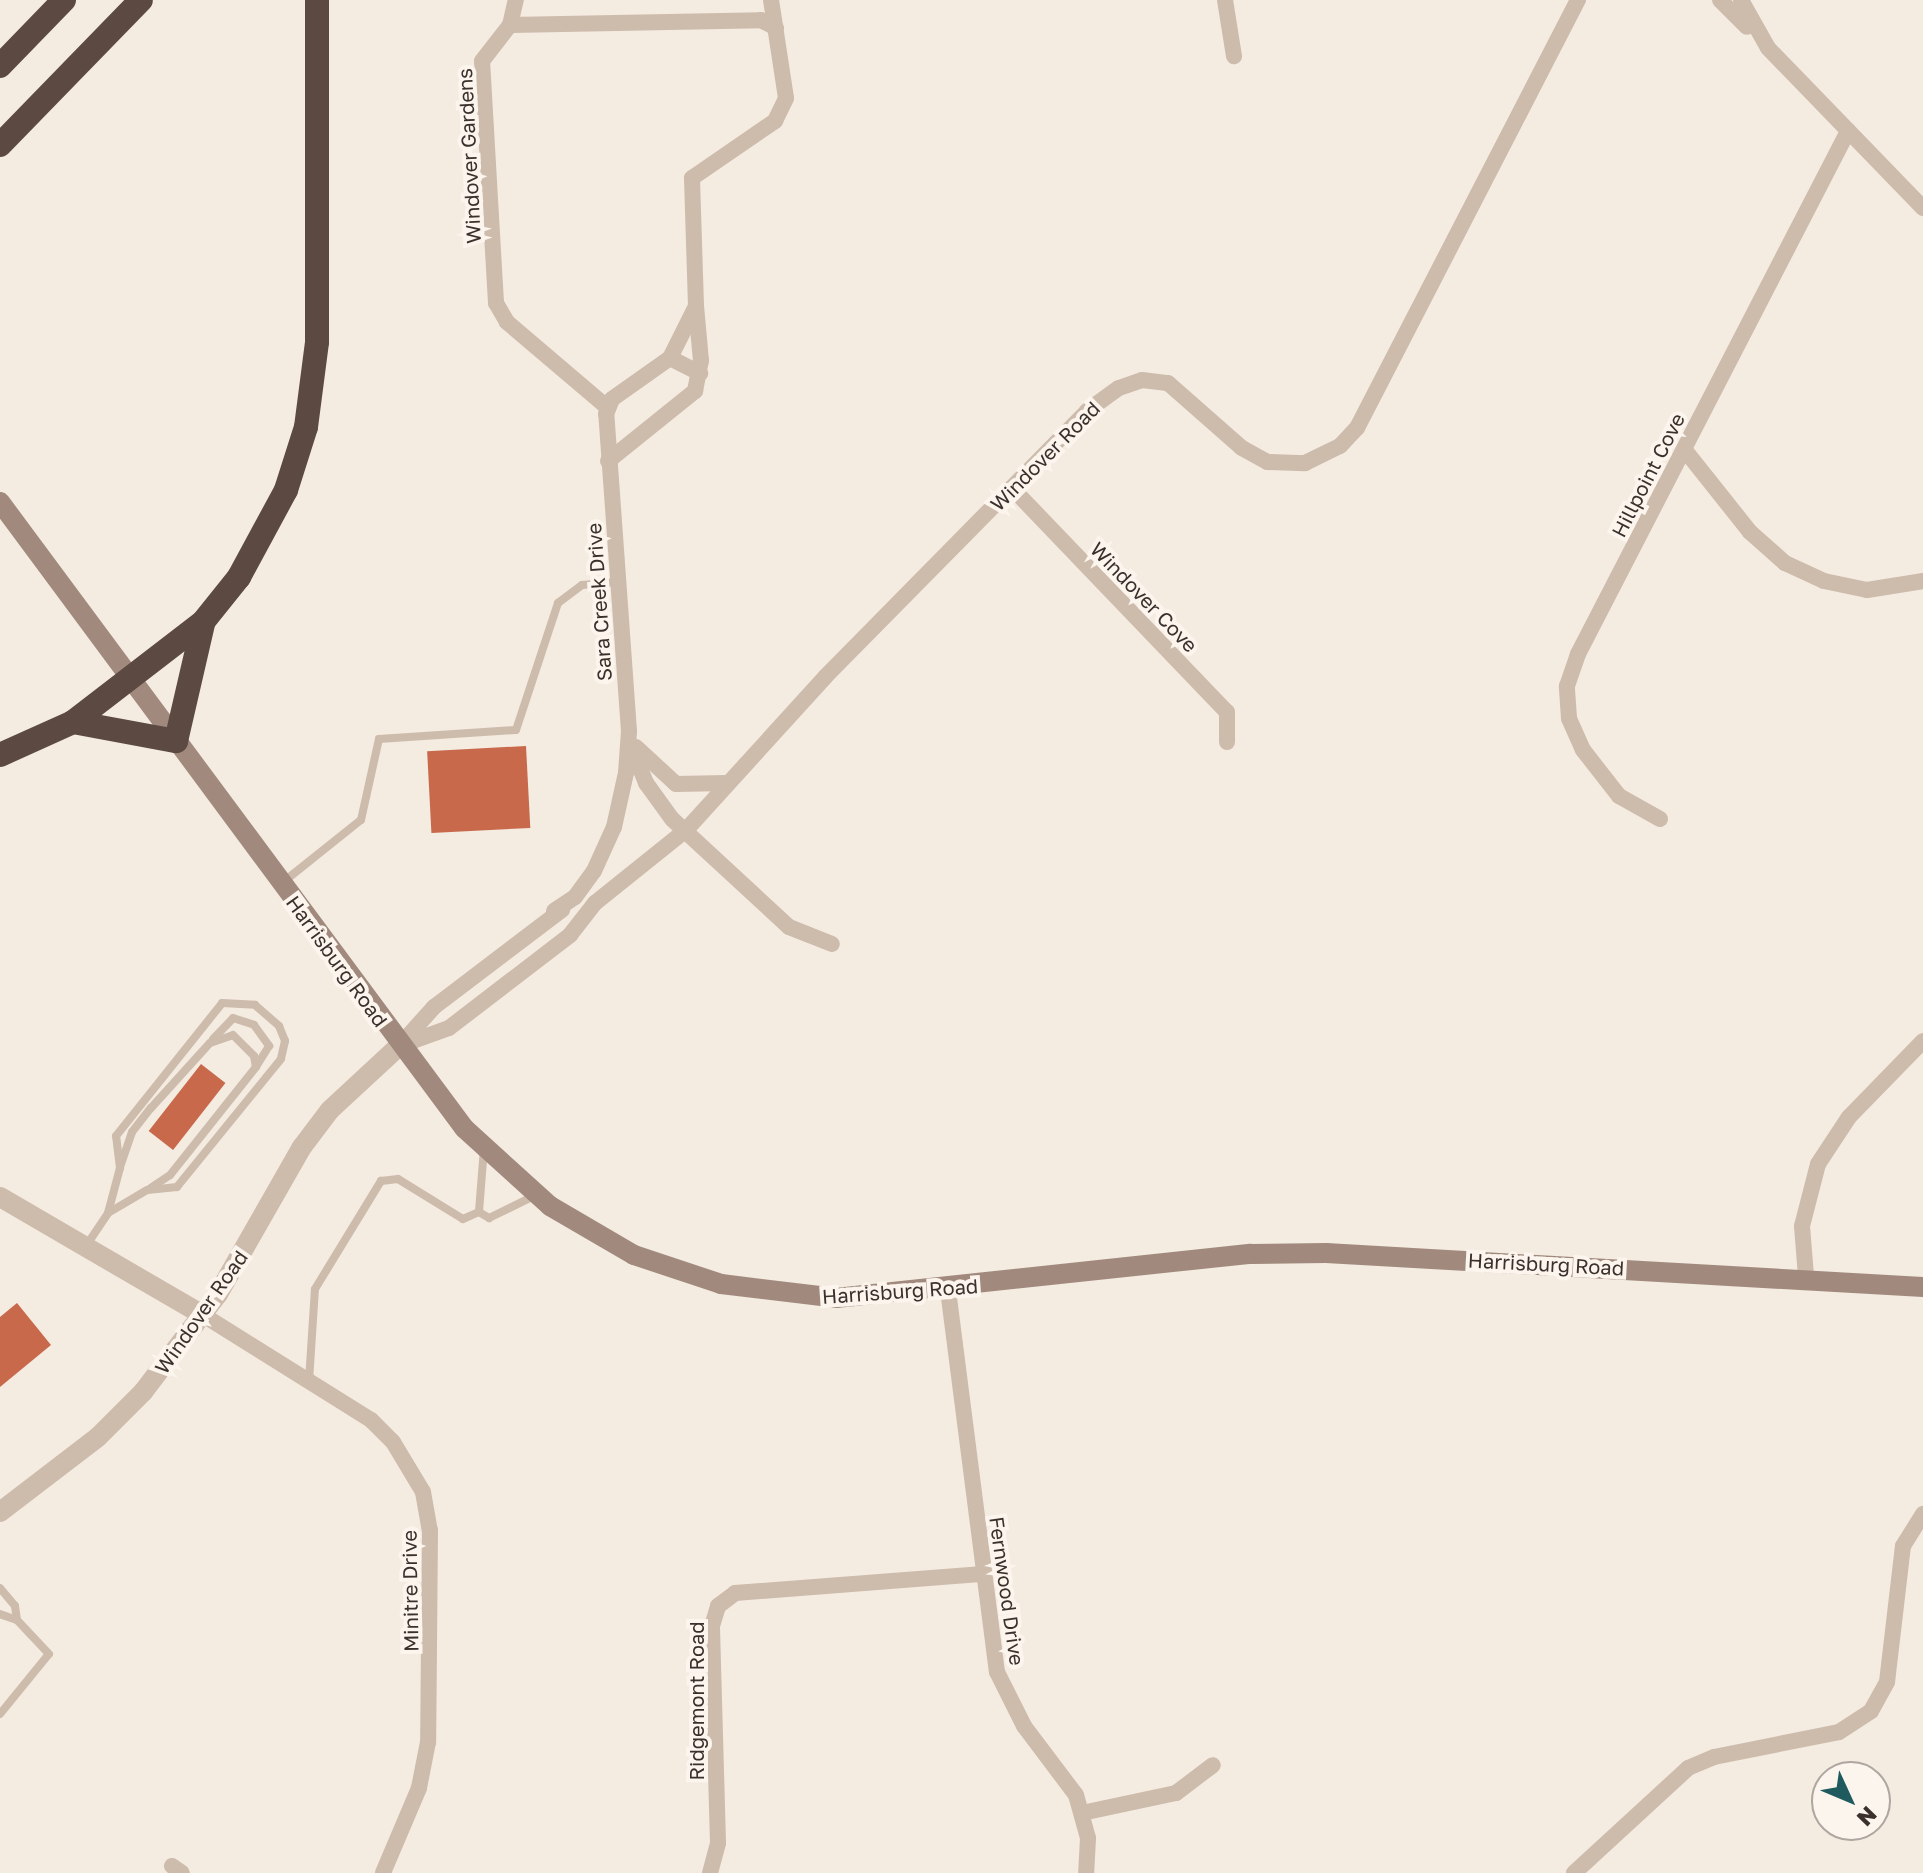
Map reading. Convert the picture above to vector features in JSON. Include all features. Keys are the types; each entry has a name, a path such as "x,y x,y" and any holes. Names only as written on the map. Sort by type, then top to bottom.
{"highway":[{"path":"0,66 64,0"},
{"path":"0,145 141,0"},
{"path":"0,755 73,722 203,622 265,534 306,427 317,342 317,0"},
{"path":"73,722 176,741 183,688 203,622"}],"main road":[{"name":"Harrisburg Road","path":"0,502 399,1046 484,1147 536,1195 634,1255 721,1284 836,1298 948,1290 1251,1254 1806,1276 1923,1287"}],"street":[{"path":"516,0 510,25 761,20 776,28"},
{"path":"608,461 688,400 700,373 688,191 703,165 782,111 771,0"},
{"path":"1225,0 1234,56"},
{"name":"Windover Road","path":"1543,76 1578,0"},
{"name":"Windover Road","path":"399,1046 449,1028 570,935 595,903 686,830 727,783 1097,402 1142,380 1180,389 1242,448 1267,462 1305,463 1340,446 1357,428 1543,76 1587,0"},
{"path":"1720,0 1923,208"},
{"path":"1741,0 1768,48"},
{"name":"Windover Gardens","path":"510,25 481,68 496,303 507,322 608,408"},
{"name":"Hillpoint Cove","path":"1660,819 1619,796 1583,750 1569,718 1567,686 1684,449 1848,131"},
{"path":"608,461 608,408 670,358 696,306"},
{"path":"670,358 700,373"},
{"path":"1684,449 1750,532 1785,563 1824,581 1867,590 1923,581"},
{"name":"Sara Creek Drive","path":"554,911 575,897 594,871 614,827 629,740 608,461"},
{"name":"Windover Cove","path":"1012,488 1227,712 1227,742"},
{"path":"629,740 665,779 694,787 727,783"},
{"name":"Sara Creek Drive","path":"629,740 646,783 686,830 789,927 832,944"},
{"name":"Windover Road","path":"0,1512 98,1437 203,1315 302,1147 330,1110 399,1046 434,1007 554,911 595,903"},
{"path":"1806,1276 1802,1226 1818,1164 1849,1117 1923,1041"},
{"path":"0,1197 203,1315"},
{"name":"Fernwood Drive","path":"948,1290 997,1672 1024,1726 1067,1779 1082,1813 1086,1873"},
{"name":"Minitre Drive","path":"203,1315 309,1381 393,1442 428,1508 428,1742 419,1788 383,1873"},
{"path":"1574,1873 1664,1783 1688,1768 1714,1757 1839,1732 1871,1711 1887,1682 1903,1546 1923,1514"},
{"name":"Ridgemont Road","path":"710,1873 718,1843 712,1626 718,1606 735,1593 983,1574"},
{"path":"1082,1813 1176,1793 1213,1765"}],"lane":[{"path":"280,884 361,820 379,739 516,730 558,603 582,585 617,582"},
{"path":"120,1168 116,1136 222,1003 255,1005 279,1026 285,1041 281,1059 177,1187 147,1190"},
{"path":"85,1246 108,1213 132,1132 233,1018 254,1025 269,1046 256,1067 170,1175 108,1213"},
{"path":"210,1043 233,1035 254,1056 256,1067"},
{"path":"479,1212 484,1147"},
{"path":"309,1381 315,1289 381,1181 398,1179 463,1219 479,1212"},
{"path":"479,1212 489,1218 536,1195"},
{"path":"0,1588 17,1620 49,1654 0,1714"},
{"path":"0,1614 17,1620"}],"building":[{"path":"526,746 530,828 431,833 427,751"},
{"path":"201,1064 225,1083 173,1150 149,1131"},
{"path":"17,1303 51,1345 0,1387 0,1317"}]}
